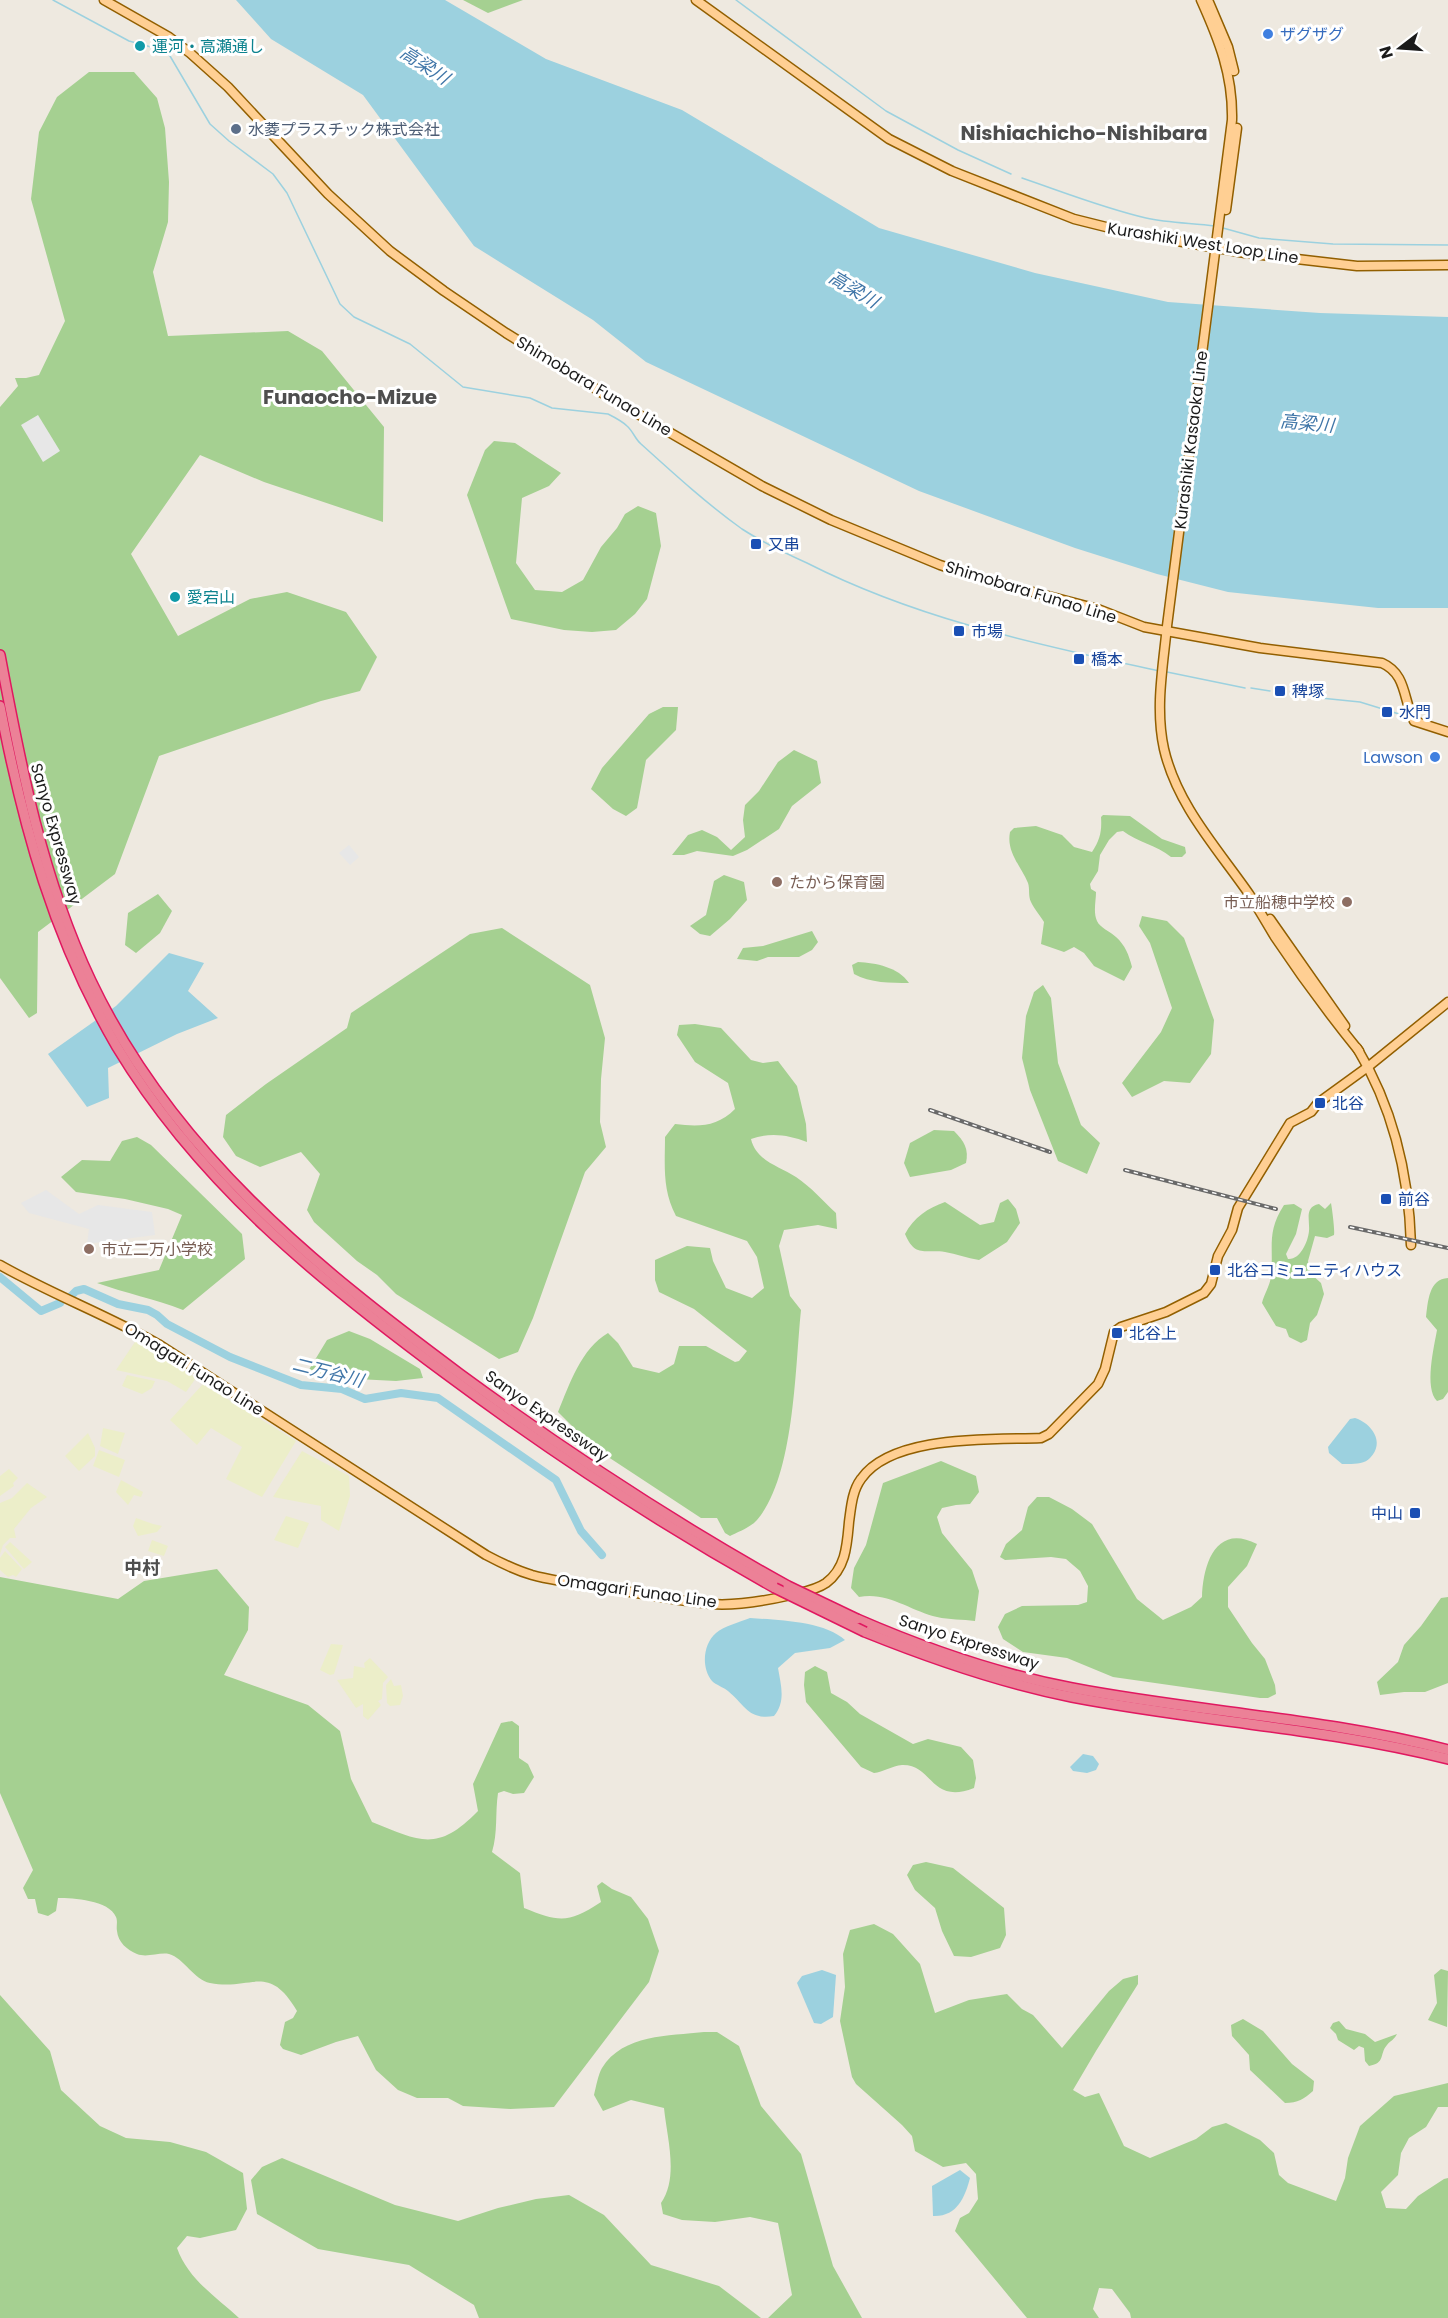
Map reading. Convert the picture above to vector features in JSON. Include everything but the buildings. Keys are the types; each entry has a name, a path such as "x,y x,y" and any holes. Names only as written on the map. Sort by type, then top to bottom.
{"highway":[{"name":"Sanyo Expressway","path":"0,655 22,771 44,859 87,983"},
{"name":"Sanyo Expressway","path":"0,706 14,776 50,905 87,983 142,1078 194,1154 225,1189 295,1255 478,1397 558,1454 689,1539 775,1588 865,1632 947,1663 1037,1689 1126,1706 1385,1745 1448,1759"},
{"name":"Sanyo Expressway","path":"142,1078 232,1184 301,1248 385,1316 492,1397 620,1485 701,1537 788,1586 857,1619 958,1658 1039,1681 1128,1698 1385,1736 1448,1750"}],"main road":[{"name":"Shimobara Funao Line","path":"104,0 169,37 190,53 228,87 328,194 390,250 497,327 612,399 762,486 888,546 979,578 1098,609 1130,623 1166,633"},
{"name":"Kurashiki West Loop Line","path":"696,0 889,139 952,171 1074,219 1215,252 1357,266 1448,265"},
{"name":"Kurashiki Kasaoka Line","path":"1201,0 1219,40 1229,73 1235,120"},
{"name":"Kurashiki Kasaoka Line","path":"1208,0 1228,47 1238,104 1215,252 1166,633 1159,712 1167,760 1187,807 1253,901 1288,942 1336,1012 1369,1066 1398,1140 1408,1197 1412,1245"},
{"path":"1166,633 1194,635 1260,648 1382,663 1390,667 1400,678 1414,721 1448,732"},
{"name":"Omagari Funao Line","path":"0,1265 70,1302 117,1321 158,1344 486,1555 511,1568 547,1579 710,1604 761,1600 819,1587 833,1576 846,1555 851,1508 856,1487 867,1472 883,1461 915,1448 938,1443 1041,1438 1049,1434 1102,1379 1114,1332 1120,1327 1175,1308 1204,1293 1211,1284 1218,1256 1232,1230 1238,1208 1290,1123 1311,1112 1318,1103 1369,1066 1448,1002"}],"green space":[{"path":"463,0 523,0 488,13"},
{"path":"89,72 134,72 157,98 165,128 169,182 168,222 153,272 168,336 288,331 322,351 384,427 383,522 264,482 200,455 131,554 178,636 250,599 287,592 346,612 377,657 360,691 321,701 159,756 115,874 38,932 37,1013 29,1018 0,978 0,407 18,386 15,378 39,375 65,321 31,199 39,132 57,97"},
{"path":"494,441 515,443 561,473 549,486 522,498 516,563 535,590 562,592 583,580 601,547 625,514 638,506 656,513 661,546 647,599 635,614 616,630 592,632 564,630 511,619 467,495 485,450"},
{"path":"663,707 678,707 676,730 646,760 637,808 626,816 613,809 591,789 602,768 649,714"},
{"path":"794,750 817,761 821,783 792,806 779,829 747,850 733,856 697,851 684,855 672,855 688,835 702,830 717,837 731,850 745,837 743,820 745,805 759,791 778,762"},
{"path":"1103,815 1130,816 1162,839 1185,847 1186,853 1182,857 1171,857 1123,831 1117,832 1109,840 1100,855 1098,871 1090,884 1091,889 1096,892 1096,918 1100,926 1119,940 1128,954 1132,967 1124,981 1094,966 1084,953 1074,947 1064,952 1041,944 1044,922 1031,902 1028,883 1015,859 1009,839 1010,832 1014,828 1036,826 1062,835 1074,847 1092,852 1100,835"},
{"path":"724,875 744,882 747,900 710,936 700,934 690,926 706,915 714,881"},
{"path":"158,894 172,911 160,933 136,953 125,945 128,913"},
{"path":"1142,916 1167,921 1184,938 1214,1020 1211,1054 1190,1083 1164,1081 1132,1097 1122,1083 1161,1032 1172,1008 1150,943 1139,926"},
{"path":"502,928 590,985 605,1038 600,1122 606,1147 585,1172 533,1318 518,1352 499,1359 396,1294 314,1222 307,1210 320,1174 301,1152 260,1167 236,1156 223,1137 226,1115 266,1084 347,1028 351,1013 470,934"},
{"path":"812,931 818,942 812,950 799,957 768,957 757,961 737,959 743,948 763,946"},
{"path":"858,962 893,970 909,983 881,982 860,977 854,974 852,965"},
{"path":"1043,985 1051,998 1058,1063 1081,1125 1100,1143 1087,1174 1058,1161 1030,1090 1022,1058 1026,1016 1034,992"},
{"path":"695,1024 721,1028 751,1060 763,1063 778,1061 797,1086 806,1124 807,1142 779,1135 751,1139 763,1158 801,1181 836,1213 837,1229 818,1225 784,1230 779,1246 790,1296 801,1310 791,1420 786,1449 770,1501 754,1523 730,1536 725,1533 717,1518 701,1518 593,1447 558,1412 583,1357 608,1333 618,1343 633,1367 659,1373 674,1364 679,1346 706,1346 735,1362 739,1361 747,1351 694,1309 659,1292 655,1280 655,1260 687,1246 710,1248 713,1261 726,1288 752,1298 764,1288 757,1257 747,1241 676,1216 668,1196 665,1177 665,1137 675,1124 707,1124 721,1119 735,1109 728,1083 695,1062 677,1035 679,1025"},
{"path":"934,1130 954,1131 961,1138 967,1154 966,1163 951,1170 910,1177 904,1163 910,1143"},
{"path":"137,1137 151,1145 242,1234 245,1259 183,1310 97,1283 159,1270 182,1215 168,1209 125,1199 76,1192 61,1177 82,1160 110,1161 122,1141"},
{"path":"1008,1199 1016,1209 1020,1223 1007,1242 979,1260 945,1252 921,1251 913,1247 905,1234 922,1214 945,1202 980,1225 994,1222 1000,1203"},
{"path":"1331,1203 1334,1235 1327,1238 1315,1236 1308,1261 1310,1273 1321,1283 1324,1294 1317,1315 1310,1323 1307,1340 1301,1343 1289,1337 1286,1329 1276,1326 1262,1303 1271,1276 1273,1232 1284,1205 1294,1204 1302,1209 1296,1234 1286,1254 1288,1259 1296,1257 1303,1250 1307,1240 1311,1208 1319,1204 1325,1209"},
{"path":"1448,1278 1448,1392 1443,1399 1437,1401 1433,1395 1430,1377 1437,1330 1426,1317 1433,1287 1442,1279"},
{"path":"349,1331 370,1339 420,1369 423,1378 396,1381 307,1373 327,1340"},
{"path":"137,1339 196,1378 186,1392 167,1381 116,1370"},
{"path":"127,1375 155,1381 152,1388 142,1394 122,1386"},
{"path":"203,1384 296,1441 262,1497 226,1479 242,1447 211,1428 197,1445 170,1420"},
{"path":"103,1428 125,1433 118,1454 100,1446"},
{"path":"88,1433 95,1448 95,1456 79,1471 65,1456"},
{"path":"99,1450 125,1460 119,1477 93,1466"},
{"path":"302,1451 349,1476 350,1496 339,1531 321,1520 321,1506 273,1497"},
{"path":"941,1461 976,1476 979,1492 970,1504 942,1508 937,1517 942,1533 972,1570 979,1591 975,1621 937,1617 889,1599 859,1597 851,1588 854,1568 866,1545 883,1483"},
{"path":"9,1469 18,1478 13,1483 14,1486 0,1496 0,1476"},
{"path":"121,1480 143,1492 141,1497 134,1495 128,1505 116,1492"},
{"path":"27,1483 47,1497 31,1508 14,1529 16,1538 10,1538 3,1545 0,1554 0,1503 12,1498"},
{"path":"1037,1497 1049,1497 1072,1509 1092,1524 1137,1599 1163,1620 1191,1607 1202,1597 1209,1560 1214,1550 1222,1543 1231,1539 1243,1539 1257,1544 1247,1566 1228,1587 1228,1607 1265,1659 1276,1694 1268,1698 1260,1698 1113,1677 1067,1658 1023,1652 1003,1639 998,1627 1005,1614 1022,1606 1078,1605 1087,1602 1088,1586 1080,1571 1066,1559 1051,1557 1005,1560 1000,1557 1006,1544 1022,1530 1028,1507"},
{"path":"286,1516 309,1523 298,1548 274,1540"},
{"path":"136,1518 162,1526 157,1532 138,1536 133,1526"},
{"path":"152,1540 168,1546 164,1556 148,1551"},
{"path":"10,1542 32,1562 24,1569 5,1547"},
{"path":"5,1551 22,1569 16,1577 13,1575 8,1577 0,1570 0,1558"},
{"path":"217,1569 249,1607 248,1630 224,1675 308,1705 340,1731 351,1779 372,1822 416,1838 428,1839 439,1838 451,1833 464,1824 478,1811 473,1784 501,1723 512,1721 519,1726 519,1758 528,1764 534,1777 524,1793 513,1794 504,1791 498,1793 492,1852 520,1873 524,1908 555,1918 580,1914 601,1902 597,1886 602,1882 631,1897 648,1919 659,1951 649,1982 554,2107 510,2109 463,2106 448,2098 417,2098 398,2090 376,2070 358,2036 301,2055 283,2049 280,2045 285,2022 293,2018 297,2011 287,1996 277,1987 258,1982 210,1983 199,1978 174,1956 169,1954 141,1955 133,1952 119,1939 117,1919 112,1911 99,1904 58,1898 56,1911 48,1916 38,1913 35,1899 28,1899 23,1888 33,1870 0,1793 0,1577 118,1599 144,1581"},
{"path":"1448,1597 1448,1683 1425,1692 1380,1695 1377,1682 1398,1662 1404,1645 1441,1598"},
{"path":"331,1644 343,1645 334,1674 330,1675 320,1670"},
{"path":"370,1658 388,1677 383,1683 382,1699 378,1701 381,1705 368,1720 363,1716 363,1704 356,1708 337,1680 353,1678 354,1666 365,1668 364,1663"},
{"path":"815,1666 827,1672 831,1693 847,1702 860,1714 913,1744 928,1739 961,1747 973,1760 976,1778 974,1788 960,1792 940,1788 912,1766 902,1765 874,1773 861,1767 806,1702 805,1672"},
{"path":"391,1679 394,1686 401,1685 403,1696 400,1705 390,1706 387,1703 386,1685"},
{"path":"926,1862 953,1868 1004,1908 1006,1935 1000,1948 971,1957 954,1956 942,1931 935,1908 915,1890 907,1875 913,1865"},
{"path":"874,1924 893,1934 920,1964 935,2013 969,2000 1007,1994 1022,2009 1033,2015 1062,2048 1109,1991 1123,1979 1138,1975 1138,1984 1073,2090 1085,2097 1099,2093 1124,2146 1150,2158 1196,2139 1212,2127 1226,2123 1260,2140 1274,2153 1279,2175 1288,2183 1336,2201 1360,2126 1394,2096 1448,2083 1448,2107 1438,2107 1426,2127 1409,2138 1401,2153 1398,2175 1381,2192 1386,2208 1406,2209 1418,2196 1448,2178 1448,2318 1131,2318 1130,2313 1112,2289 1099,2288 1093,2309 1099,2318 1027,2318 955,2231 960,2218 969,2213 978,2199 976,2174 966,2163 943,2167 915,2151 912,2136 856,2084 852,2077 840,2021 845,1987 843,1954 850,1930"},
{"path":"1441,1969 1448,1971 1447,2027 1428,2020 1437,2003 1434,1975"},
{"path":"0,1995 50,2051 61,2090 100,2126 126,2138 170,2142 206,2152 243,2173 247,2209 236,2230 200,2238 187,2236 177,2248 195,2278 239,2318 0,2318"},
{"path":"1243,2019 1263,2031 1292,2064 1314,2081 1313,2091 1301,2100 1285,2103 1250,2070 1249,2055 1232,2036 1231,2025"},
{"path":"1339,2021 1346,2029 1365,2034 1375,2042 1397,2034 1388,2043 1378,2063 1369,2066 1365,2061 1364,2048 1359,2046 1354,2050 1338,2040 1330,2028 1333,2023"},
{"path":"717,2032 739,2046 761,2106 801,2154 833,2266 862,2318 768,2318 792,2295 778,2223 750,2217 715,2222 682,2220 663,2214 661,2203 666,2193 671,2169 664,2108 631,2100 603,2111 594,2095 602,2068 622,2049 634,2043 662,2036"},
{"path":"282,2158 395,2205 458,2221 536,2199 569,2195 604,2215 651,2265 719,2286 761,2318 479,2318 474,2305 409,2265 318,2249 257,2214 251,2180 262,2167"}],"shaded area":[{"path":"38,415 60,451 43,462 21,425"},
{"path":"349,845 359,857 350,865 339,853"},
{"path":"46,1190 79,1214 98,1205 152,1212 155,1235 87,1244 89,1229 29,1213 21,1203"}],"water":[{"name":"高梁川","path":"236,0 445,0 546,59 682,110 879,228 1035,273 1168,302 1320,313 1448,317 1448,608 1378,608 1228,592 1157,574 1075,548 919,491 646,362 593,320 474,246 363,95 271,39"},
{"path":"169,953 204,963 188,991 218,1018 177,1034 108,1068 109,1098 87,1107 48,1054 116,1006"},
{"path":"1355,1418 1371,1429 1377,1440 1377,1446 1375,1452 1364,1462 1342,1464 1329,1453 1328,1447 1350,1419"},
{"path":"750,1618 813,1625 845,1640 830,1648 795,1653 778,1668 781,1699 774,1716 758,1716 748,1711 728,1691 712,1681 706,1670 706,1650 708,1643 716,1633"},
{"path":"1083,1754 1093,1756 1099,1764 1096,1770 1087,1773 1073,1771 1070,1767"},
{"path":"822,1970 836,1975 833,2017 821,2024 814,2023 797,1983 802,1976"},
{"path":"960,2170 970,2178 962,2199 948,2213 933,2216 932,2186"}],"waterway":[{"path":"53,0 129,41 162,50 170,56 210,124 273,174 287,193 340,304 354,317 410,344 463,387 530,398 552,408 608,414 618,419 665,466 742,529 849,583 935,615 979,628 1159,671"},
{"path":"736,0 886,111 958,150 1011,174"},
{"path":"1022,178 1099,205 1146,218 1215,226"},
{"path":"1223,228 1259,238 1333,244 1448,245"},
{"path":"1167,672 1245,688"},
{"path":"1251,688 1270,691"},
{"path":"1301,696 1360,702 1399,714"},
{"name":"二万谷川","path":"0,1277 41,1311 60,1303"},
{"name":"二万谷川","path":"71,1296 76,1291 84,1289 118,1304 148,1310 167,1324 230,1357 301,1385 342,1389 365,1399 401,1393 438,1398 556,1480 581,1531 602,1555"}],"railway":[{"path":"930,1110 1050,1152"},
{"path":"1125,1170 1276,1209"},
{"path":"1350,1227 1448,1248"}],"place":[{"name":"ザグザグ","path":"1268,34"},
{"name":"運河・高瀬通し","path":"140,46"},
{"name":"水菱プラスチック株式会社","path":"236,129"},
{"name":"又串","path":"756,544"},
{"name":"愛宕山","path":"175,597"},
{"name":"市場","path":"959,631"},
{"name":"橋本","path":"1079,659"},
{"name":"稗塚","path":"1280,691"},
{"name":"水門","path":"1387,712"},
{"name":"Lawson","path":"1435,757"},
{"name":"たから保育園","path":"777,882"},
{"name":"市立船穂中学校","path":"1347,902"},
{"name":"北谷","path":"1320,1103"},
{"name":"前谷","path":"1386,1199"},
{"name":"市立二万小学校","path":"89,1249"},
{"name":"北谷コミュニティハウス","path":"1215,1270"},
{"name":"北谷上","path":"1117,1333"},
{"name":"中山","path":"1415,1513"}],"district":[{"name":"Nishiachicho-Nishibara","path":"1084,133"},
{"name":"Funaocho-Mizue","path":"350,397"},
{"name":"中村","path":"142,1567"}]}
